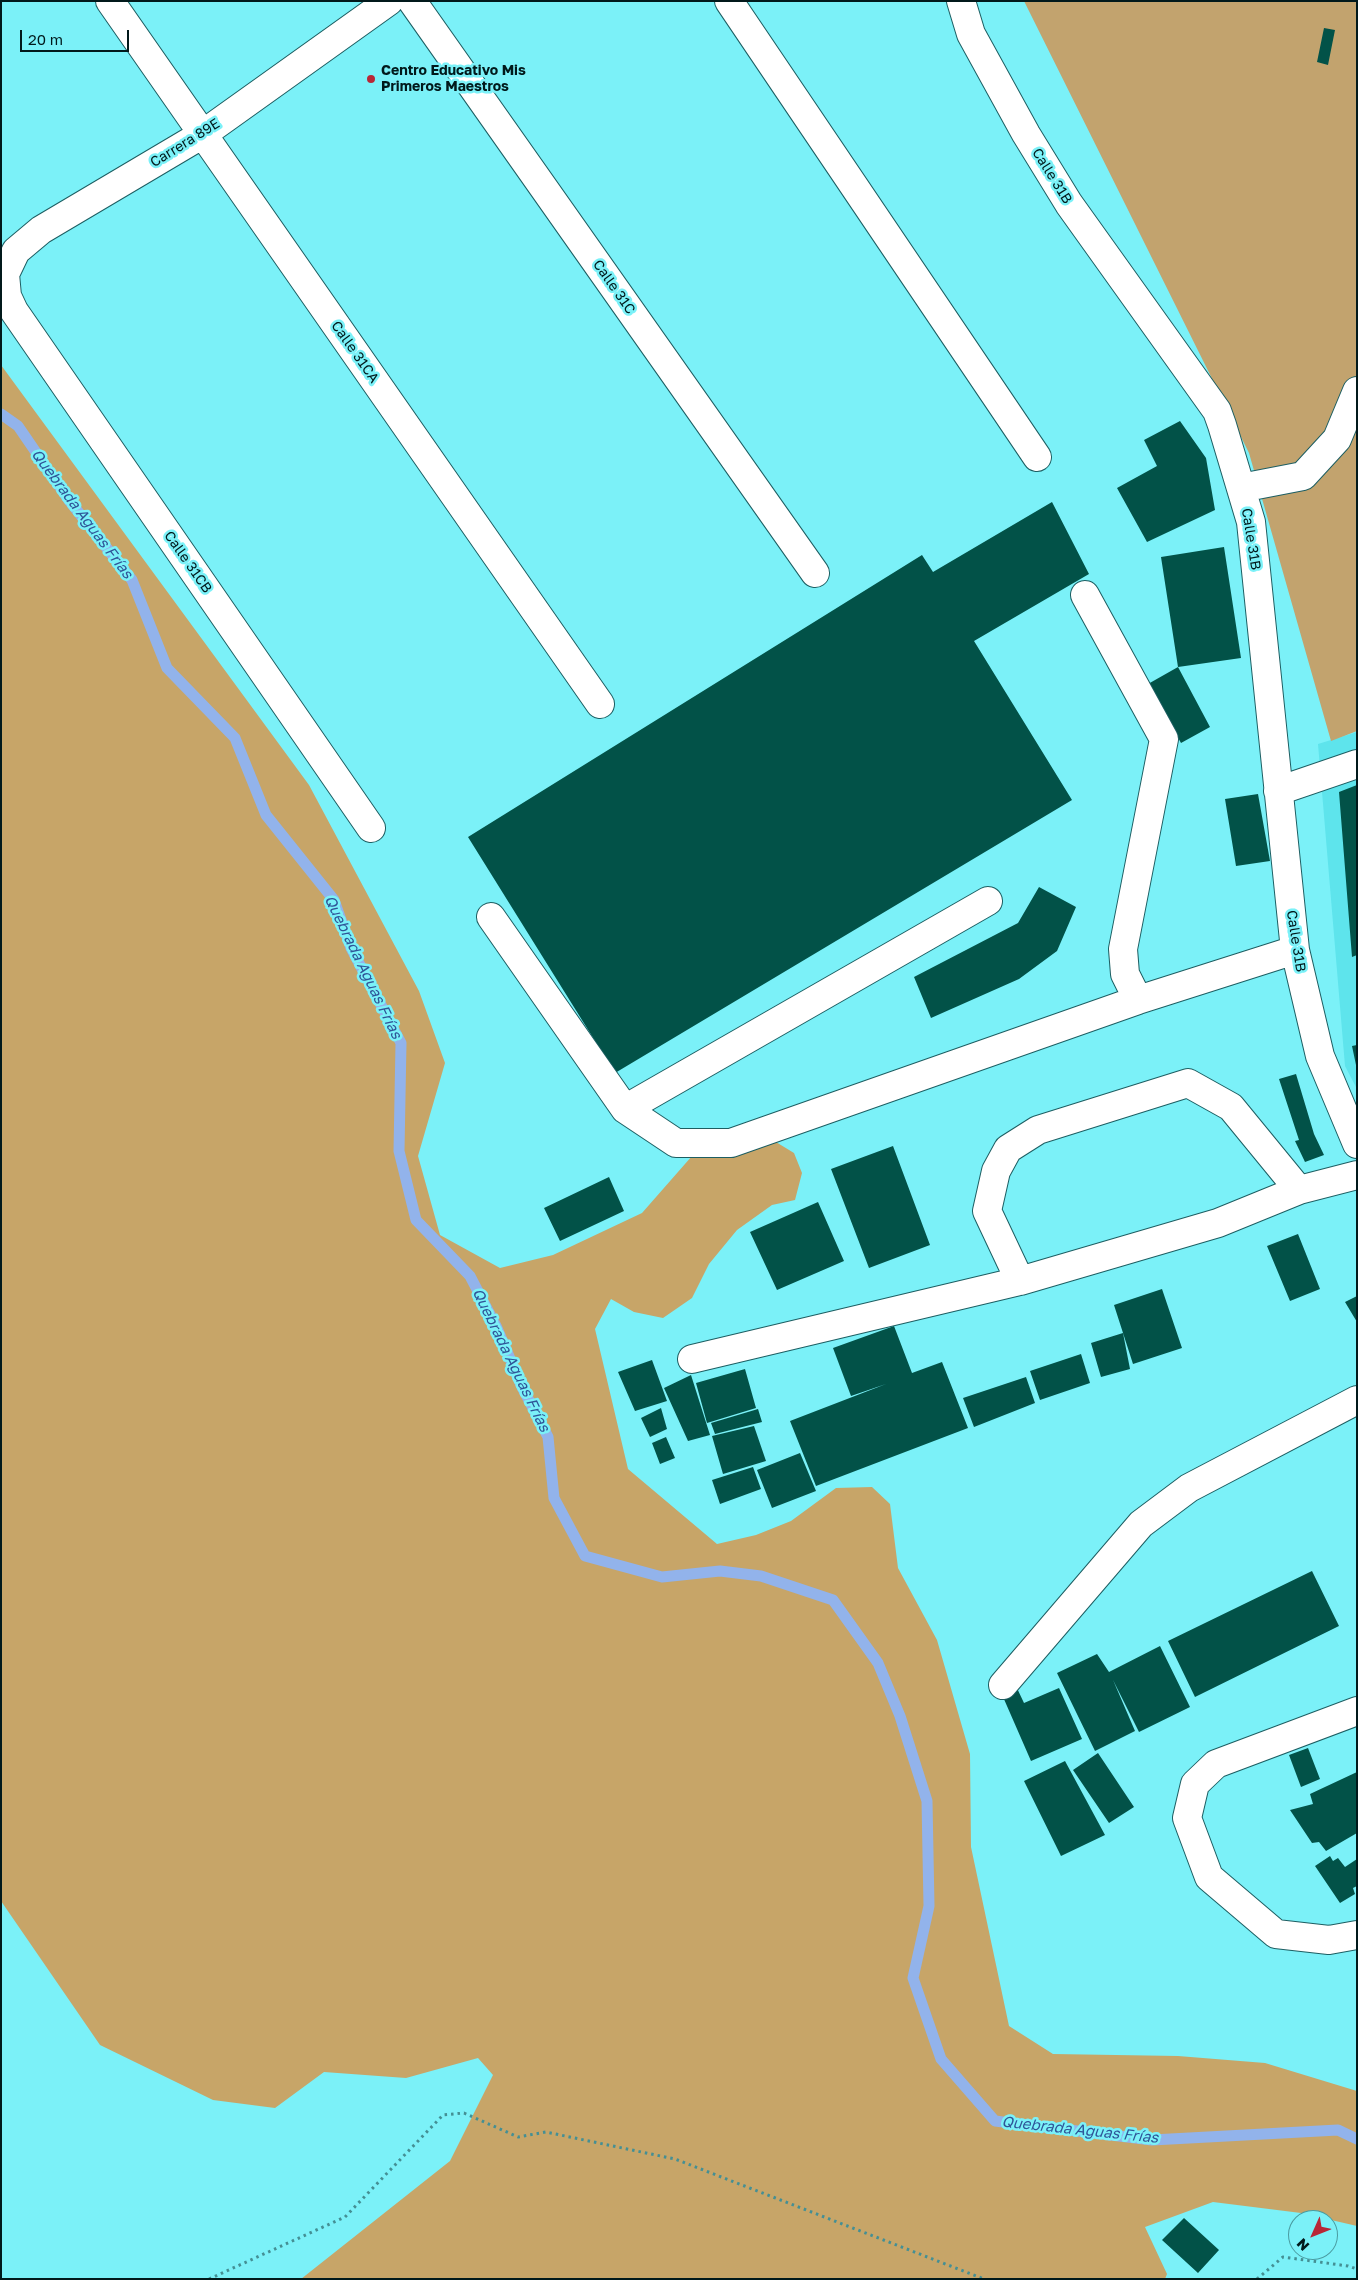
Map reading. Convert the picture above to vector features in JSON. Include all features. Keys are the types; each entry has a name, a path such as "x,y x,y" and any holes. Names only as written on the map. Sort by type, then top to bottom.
{"street":[{"name":"Calle 31CA","path":"110,1 600,704"},
{"name":"Carrera 89E","path":"7,296 5,274 16,251 41,230 203,134 389,1"},
{"name":"Calle 31C","path":"412,1 815,573"},
{"path":"729,1 1037,457"},
{"name":"Calle 31B","path":"961,1 971,34 997,84 1069,204 1217,411 1251,522 1295,950 1320,1056 1357,1144"},
{"name":"Calle 31CB","path":"7,296 14,311 371,828"},
{"path":"1241,488 1303,476 1337,439 1356,394"},
{"path":"1085,596 1164,739 1123,949 1125,974 1138,1000"},
{"path":"1278,791 1357,764"},
{"path":"626,1109 988,901"},
{"path":"491,918 626,1109 676,1143 731,1142 1138,1000 1295,950"},
{"path":"1020,1281 987,1212 996,1171 1008,1149 1038,1130 1188,1083 1231,1106 1299,1190"},
{"path":"692,1359 1020,1281 1218,1223 1299,1190 1357,1175"},
{"path":"1003,1685 1141,1524 1189,1488 1357,1400"},
{"path":"1357,1711 1216,1764 1195,1784 1187,1818 1208,1877 1276,1934 1329,1940 1357,1936"}],"path":[{"path":"209,2279 345,2217 444,2115 464,2113 518,2137 546,2132 675,2159 984,2279"},
{"path":"1257,2279 1283,2257 1348,2266 1357,2269"}],"shaded area":[{"path":"1024,1 1357,1 1357,731 1331,741 1249,453"},
{"path":"1,365 309,785 419,991 445,1063 418,1156 440,1235 500,1268 553,1255 642,1213 692,1156 771,1139 794,1153 802,1173 795,1200 772,1205 737,1230 709,1264 692,1298 663,1318 634,1312 611,1299 595,1329 628,1469 717,1544 756,1535 791,1521 836,1488 872,1487 890,1504 898,1568 937,1640 970,1754 971,1847 1009,2026 1053,2054 1178,2056 1265,2063 1357,2091 1357,2226 1338,2222 1338,2210 1288,2211 1213,2202 1145,2227 1167,2274 1165,2279 301,2279 450,2161 493,2075 478,2058 406,2078 324,2072 275,2108 213,2100 100,2045 1,1901"},
{"path":"1357,732 1357,1089 1345,1066 1318,744"}],"building":[{"path":"1324,28 1335,30 1328,65 1317,62"},
{"path":"1180,421 1206,458 1215,510 1147,542 1117,488 1157,466 1144,440"},
{"path":"1052,502 1089,574 974,641 1072,800 615,1073 468,837 922,555 933,572"},
{"path":"1224,547 1241,658 1178,667 1161,557"},
{"path":"1178,667 1210,727 1181,743 1148,684"},
{"path":"1357,785 1357,955 1352,957 1339,792"},
{"path":"1258,794 1270,861 1236,866 1225,799"},
{"path":"1039,887 1076,907 1057,951 1019,979 931,1018 914,977 1018,923"},
{"path":"1357,1045 1357,1065 1356,1065 1352,1046"},
{"path":"1296,1074 1314,1134 1324,1155 1305,1162 1295,1141 1299,1140 1279,1079"},
{"path":"893,1146 930,1245 869,1268 831,1169"},
{"path":"609,1177 624,1211 560,1241 544,1208"},
{"path":"818,1202 844,1261 777,1290 750,1232"},
{"path":"1298,1234 1320,1289 1290,1301 1267,1246"},
{"path":"1162,1289 1182,1348 1133,1364 1114,1305"},
{"path":"1357,1296 1357,1322 1345,1302"},
{"path":"894,1326 912,1373 942,1362 968,1428 816,1486 790,1421 886,1384 851,1396 833,1348"},
{"path":"1123,1333 1130,1369 1101,1377 1091,1343"},
{"path":"1081,1354 1090,1383 1040,1400 1030,1371"},
{"path":"652,1360 667,1401 635,1411 618,1372"},
{"path":"745,1369 756,1408 707,1423 696,1383"},
{"path":"691,1375 710,1435 688,1441 664,1388"},
{"path":"1026,1377 1035,1403 974,1427 963,1398"},
{"path":"661,1408 667,1429 650,1437 641,1418"},
{"path":"758,1409 762,1422 715,1434 711,1423"},
{"path":"754,1426 766,1461 723,1474 712,1436"},
{"path":"666,1437 675,1458 660,1464 652,1443"},
{"path":"800,1453 816,1491 772,1508 757,1470"},
{"path":"753,1467 761,1489 720,1504 712,1480"},
{"path":"1312,1571 1339,1626 1195,1697 1168,1641"},
{"path":"1160,1646 1190,1707 1139,1732 1113,1680 1135,1731 1095,1751 1057,1673 1097,1654 1109,1672"},
{"path":"1015,1684 1024,1703 1059,1688 1082,1739 1031,1761 1000,1690"},
{"path":"1308,1748 1320,1779 1301,1787 1289,1755"},
{"path":"1098,1753 1134,1807 1109,1823 1073,1770"},
{"path":"1065,1761 1105,1835 1061,1856 1024,1781"},
{"path":"1357,1772 1357,1833 1326,1851 1319,1842 1312,1843 1290,1810 1313,1804 1310,1794"},
{"path":"1330,1856 1333,1861 1338,1858 1345,1867 1357,1859 1357,1886 1353,1888 1355,1894 1340,1903 1315,1866"},
{"path":"1184,2218 1219,2250 1198,2273 1162,2240"}],"waterway":[{"name":"Quebrada Aguas Frías","path":"1,414 18,426 68,499 132,580 167,668 235,738 266,815 334,900 351,948 401,1043 399,1151 416,1220 470,1276 496,1326 522,1387 548,1437 554,1498 585,1556 662,1577 720,1571 761,1576 833,1600 878,1663 900,1716 927,1801 929,1906 913,1978 941,2059 995,2121 1152,2140 1338,2130 1357,2139"}],"place":[{"name":"Centro Educativo Mis Primeros Maestros","path":"371,79"}]}
